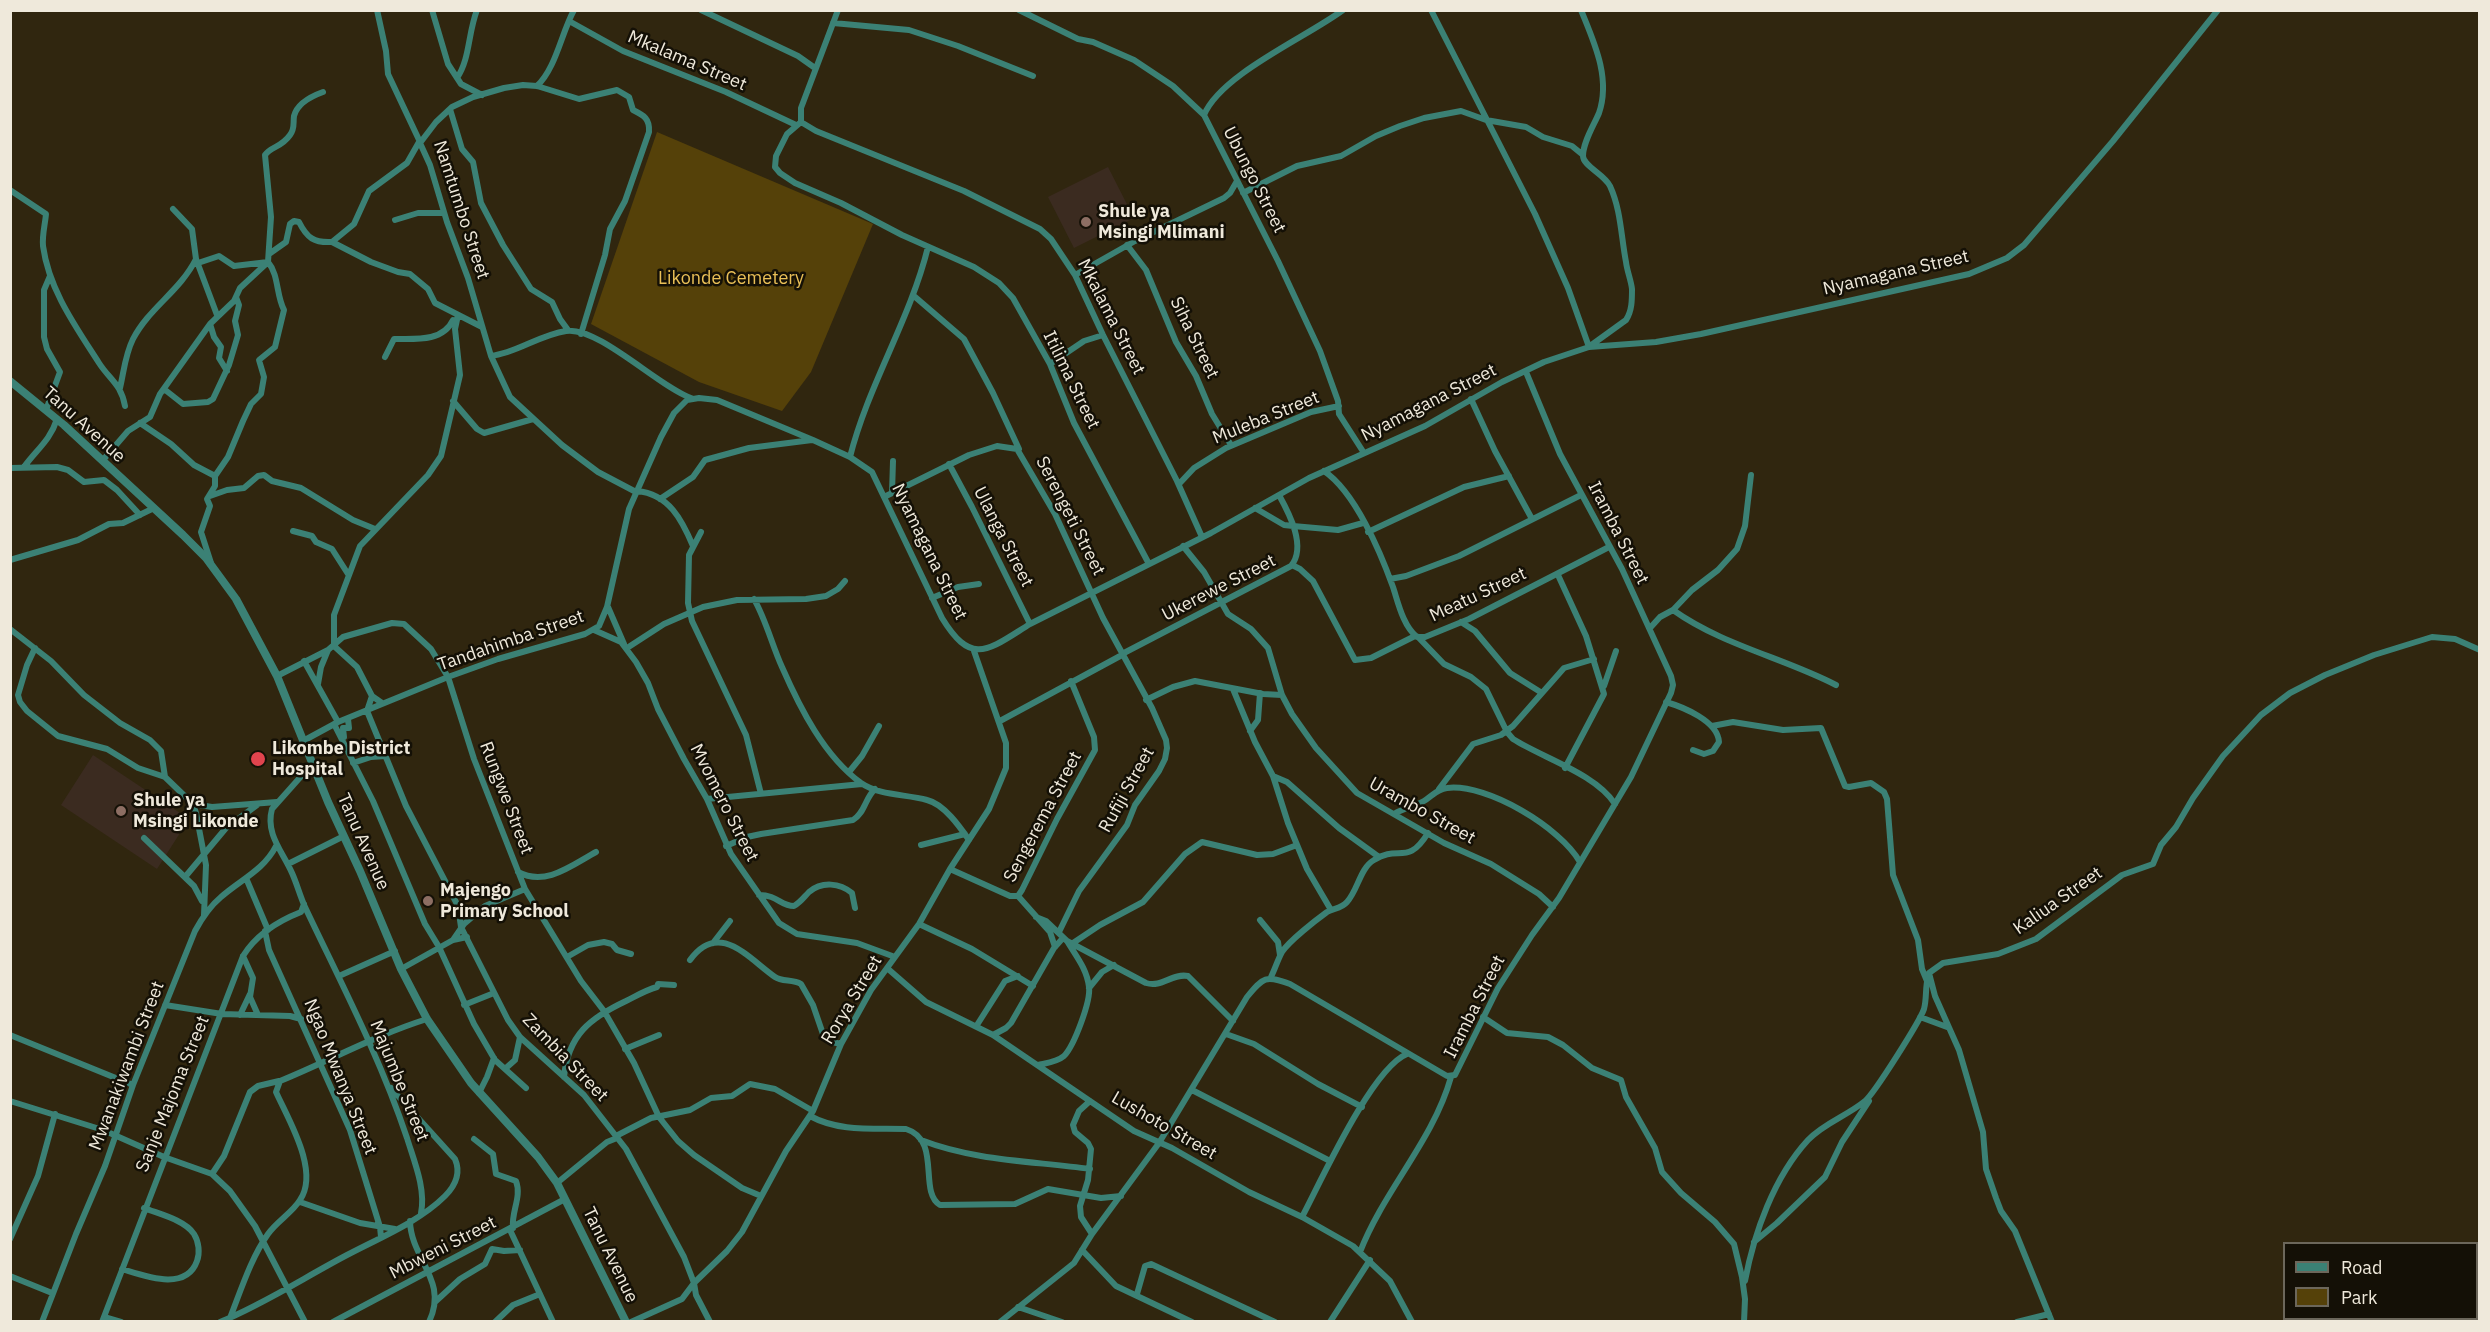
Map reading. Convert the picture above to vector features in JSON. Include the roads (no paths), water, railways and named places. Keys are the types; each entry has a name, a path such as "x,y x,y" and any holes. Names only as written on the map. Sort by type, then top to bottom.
{"street":[{"path":"332,242 354,224 369,191 407,163 420,141 388,74 386,51 377,10"},
{"path":"432,10 448,64 457,78 482,95"},
{"path":"457,78 465,67 470,30 477,10"},
{"path":"537,86 552,65 574,10"},
{"path":"701,10 798,56 815,68"},
{"path":"799,124 815,68 838,10"},
{"name":"Ubungo Street","path":"1018,10 1078,39 1093,42 1134,60 1173,86 1204,114 1278,261 1320,351 1339,406 1339,414 1364,453"},
{"path":"1204,114 1212,100 1255,64 1289,46 1343,10"},
{"path":"1243,193 1297,166 1333,159 1376,136 1411,122 1461,111 1486,120 1526,127 1543,137 1572,146 1583,155 1586,164 1596,170 1608,183 1617,203 1632,292 1629,316 1626,320 1590,346 1568,288 1535,214 1486,120 1431,10"},
{"path":"1581,10 1597,53 1604,90 1583,155"},
{"name":"Nyamagana Street","path":"692,399 717,400 850,457 872,472 932,598 955,638 974,651 990,646 1091,592 1202,537 1324,471 1425,426 1471,399 1544,362 1590,346 1656,342 1701,334 1969,274 2007,258 2024,245 2102,154 2218,10"},
{"name":"Mkalama Street","path":"568,21 623,51 964,191 1040,230 1051,239 1075,275 1102,335 1179,484 1202,537"},
{"path":"833,23 909,30 958,46 1033,76"},
{"name":"Namtumbo Street","path":"581,334 605,255 610,229 625,201 649,132 646,117 633,110 630,98 617,90 579,99 537,86 513,86 460,102 450,109 420,141 477,306 491,356 510,397 546,433 582,461 637,492 650,493 660,499"},
{"path":"103,460 123,436 150,417 164,389 210,324 236,297 240,288 268,262 271,217 265,155 268,151 281,146 292,133 297,110 308,99 323,92"},
{"path":"450,109 462,149 473,164 473,173 481,203 503,245 529,287 552,302 558,317 568,330"},
{"name":"Itilima Street","path":"799,124 787,134 776,156 775,167 780,173 795,183 842,203 928,247 974,267 999,283 1013,298 1050,364 1074,423 1149,564"},
{"path":"1075,275 1126,245 1224,198 1237,181"},
{"path":"10,190 46,214 42,238 50,276 74,324 99,363 120,388"},
{"path":"173,209 192,229 197,261 217,315"},
{"path":"395,220 418,213 444,213"},
{"path":"269,254 286,242 290,224 294,221 299,222 305,235 312,240 332,242 375,263 412,275 428,289 435,303 482,327"},
{"name":"Siha Street","path":"1126,245 1146,270 1176,342 1196,376 1212,414 1231,445"},
{"path":"850,457 856,433 914,296 928,247"},
{"path":"125,406 120,388 124,362 134,337 153,311 182,282 197,261 219,256 234,266 268,262"},
{"path":"212,566 201,532 210,506 207,500 215,483 215,476 228,457 251,404 261,394 264,377 259,359 275,347 284,310 273,269 268,262"},
{"path":"46,410 60,372 47,349 44,338 44,290 50,276"},
{"name":"Serengeti Street","path":"914,296 964,339 1055,514 1091,592"},
{"path":"164,389 181,404 208,402 214,396 227,371 238,335 236,321 239,305 236,297"},
{"path":"467,321 477,306"},
{"path":"385,357 394,339 420,339 439,334 450,326 457,315"},
{"path":"318,685 321,667 331,648 334,615 360,546 428,475 442,452 460,375 454,329 457,315"},
{"path":"210,324 214,337 221,347 219,358 227,371"},
{"path":"491,356 506,354 537,340 568,330 611,345 625,358 692,399"},
{"path":"1050,364 1084,341 1102,335"},
{"name":"Iramba Street","path":"1271,977 1290,984 1450,1077 1459,1070 1507,972 1553,906 1615,804 1673,689 1671,676 1650,628 1560,454 1526,372"},
{"name":"Tanu Avenue","path":"10,381 57,419 154,508 212,566 236,599 277,676 312,764 401,969 427,1019 479,1093 538,1157 557,1183 626,1322"},
{"name":"Tandahimba Street","path":"303,741 336,723 382,703 498,659 594,630 602,623 608,606 626,519 674,413 683,403 692,399"},
{"path":"1471,399 1491,443 1532,519"},
{"path":"453,401 477,429 484,433 533,419"},
{"name":"Muleba Street","path":"1179,484 1201,463 1231,445 1311,412 1339,406"},
{"path":"24,467 37,449 51,437 57,419"},
{"path":"140,423 171,444 194,465 215,476"},
{"path":"693,546 674,510 660,499 693,477 705,460 749,448 813,440"},
{"name":"Serengeti Street","path":"884,497 949,464 997,446 1014,447 1021,452"},
{"path":"892,461 892,493"},
{"name":"Ulanga Street","path":"949,464 1030,624"},
{"path":"10,468 57,467 68,470 84,482 104,480 117,490 140,515"},
{"name":"Meatu Street","path":"1324,471 1335,478 1368,532 1390,579 1406,622 1416,637 1461,622 1558,575 1609,547"},
{"path":"210,496 227,490 244,488 258,476 264,475 272,481 302,488 353,520 375,529"},
{"path":"1650,628 1660,617 1673,610 1692,590 1719,570 1737,549 1745,526 1751,475"},
{"path":"1368,532 1464,487 1509,476"},
{"name":"Ukerewe Street","path":"999,721 1199,615 1221,601 1281,573 1292,565 1297,554 1293,526 1279,495"},
{"path":"1390,579 1406,576 1459,556 1581,495"},
{"path":"10,560 78,540 109,524 123,523 154,508"},
{"path":"1255,508 1284,525 1338,530 1363,523"},
{"path":"293,531 312,536 316,542 332,549 348,574"},
{"path":"701,532 693,546 689,561 690,613 699,639 746,735 761,794"},
{"name":"Urambo Street","path":"1183,546 1204,573 1228,614 1251,629 1268,648 1282,695 1316,748 1357,793 1444,843 1491,864 1539,894 1553,906"},
{"path":"1292,565 1313,581 1356,660 1371,658 1416,637 1444,664 1471,677 1486,689 1506,732 1513,739 1590,780 1610,795 1615,804"},
{"path":"1558,575 1573,605 1604,690"},
{"path":"594,630 605,633 626,646 664,624 711,604 754,599 826,596 840,588 845,581"},
{"path":"932,598 958,587 980,584"},
{"name":"Rufiji Street","path":"993,1035 1011,1023 1020,1003 1033,986 1055,946 1065,938 1079,891 1126,825 1135,805 1165,759 1166,740 1091,592"},
{"path":"754,599 798,699 820,738 849,772 863,784 875,789 933,802 969,840"},
{"name":"Mvomero Street","path":"608,606 626,646 648,682 658,709 707,799 726,846 779,923 791,932 807,937 857,943 895,957"},
{"path":"1673,610 1699,626 1836,685"},
{"path":"1461,622 1475,631 1510,673 1542,693"},
{"name":"Rungwe Street","path":"277,676 331,648 343,637 392,623 404,624 431,649 448,677 474,759 525,889 581,981 604,1011 626,1049 659,1117 678,1142 689,1151 742,1188 761,1196"},
{"path":"10,629 35,648 84,695 120,723 157,745 161,751 165,777"},
{"name":"Kaliua Street","path":"1929,973 1943,963 1998,954 2036,939 2122,875 2144,865 2153,864 2161,845 2176,827 2193,798 2223,756 2261,715 2303,685 2374,655 2432,637 2446,636 2480,650"},
{"path":"35,648 18,695 27,711 58,736 106,749 138,768 165,777 193,804 205,855 204,915"},
{"path":"331,648 357,667 372,696 382,703"},
{"name":"Rorya Street","path":"631,1322 678,1302 742,1232 786,1151 811,1114 841,1044 871,990 919,924 950,868 989,809 1006,768 1006,743 974,651"},
{"path":"1565,768 1595,709 1604,697 1616,651"},
{"path":"1394,814 1406,806 1422,802 1437,791 1473,744 1506,732 1564,668 1594,659"},
{"path":"304,661 318,685 376,807 425,924 439,947 464,1005 498,1064 506,1068 526,1088"},
{"name":"Sengerema Street","path":"950,868 994,890 1010,896 1018,896 1095,750 1094,737 1071,681"},
{"path":"1146,700 1173,687 1195,681 1233,689 1282,695"},
{"path":"1233,689 1250,731 1274,776 1297,845 1313,881 1332,910"},
{"path":"1250,731 1258,720 1260,693"},
{"path":"367,711 372,696"},
{"path":"1666,702 1686,710 1712,726 1719,738 1713,751 1704,754 1693,750"},
{"name":"Zambia Street","path":"367,711 406,806 458,906 461,927 494,993 520,1037 584,1095 617,1137 675,1239 694,1282 696,1295 710,1322"},
{"path":"345,745 343,728 349,728 348,719"},
{"path":"1712,726 1733,722 1783,730 1821,728 1845,786 1871,783 1884,792 1887,799 1893,875 1918,940 1922,969 1927,981"},
{"path":"849,772 862,756 879,726"},
{"path":"354,763 371,757 386,756"},
{"path":"193,804 212,807 277,802 312,764"},
{"path":"1274,776 1287,782 1346,834 1379,857"},
{"path":"707,799 863,784"},
{"path":"1437,791 1454,788 1477,792 1505,802 1557,834 1574,851 1580,862"},
{"path":"726,846 754,836 855,819 860,814 868,796 875,789"},
{"name":"Majumbe Street","path":"277,802 270,816 276,846 288,864 304,904 387,1083 417,1171 422,1193 421,1213"},
{"path":"185,877 226,828 257,805"},
{"path":"1000,1322 1068,1270 1159,1143 1233,1021 1258,984 1271,977 1280,956 1288,945 1332,910 1343,906 1349,900 1366,867 1372,861 1379,857 1409,854 1421,844 1428,833"},
{"path":"921,845 965,834"},
{"path":"288,864 344,836"},
{"path":"144,838 196,888 203,902"},
{"path":"1065,938 1100,925 1143,902 1150,897 1185,854 1202,842 1257,855 1273,854 1297,845"},
{"name":"Mwanakiwambi Street","path":"42,1322 105,1166 189,943 204,915 220,897 270,858 276,846"},
{"path":"518,872 529,877 544,878 596,852"},
{"name":"Ngao Mwanya Street","path":"246,878 267,931 269,950 356,1145 380,1226 381,1237"},
{"path":"759,895 772,896 786,905 794,906 808,893 821,886 834,885 843,887 852,893 855,908"},
{"path":"453,940 461,927 489,904 495,904 525,889"},
{"path":"1018,896 1050,932 1055,946"},
{"path":"304,904 301,912 309,915"},
{"name":"Sanje Majoma Street","path":"103,1319 243,956 250,944 267,931 301,912"},
{"path":"1036,918 1046,921 1065,938 1152,985 1158,985 1176,976 1188,976 1233,1021"},
{"path":"1260,920 1278,942 1280,956"},
{"path":"713,943 730,921"},
{"path":"919,924 951,938 1033,986"},
{"path":"401,969 453,940 467,937"},
{"path":"1038,1065 1054,1061 1067,1053 1087,1011 1089,989 1082,964 1065,938"},
{"path":"567,957 588,945 604,942 612,944 617,950 631,954"},
{"path":"690,960 701,948 713,943 720,942 739,947 775,977 799,982 813,1005 824,1037 828,1041 841,1044"},
{"path":"339,976 395,951"},
{"path":"240,1015 250,993 253,978 243,956"},
{"path":"1089,989 1102,972 1114,965"},
{"name":"Lushoto Street","path":"887,968 926,1002 993,1035 1134,1131 1343,1239 1370,1260 1396,1290 1412,1322"},
{"path":"1753,1242 1770,1230 1825,1177 1842,1142 1920,1017 1925,1004 1929,973"},
{"path":"1929,973 1930,982 1947,1027 1959,1050 1983,1132 1986,1169 1996,1198 2001,1211 2015,1231 2052,1322"},
{"path":"976,1025 1005,981 1018,976"},
{"path":"564,1077 571,1046 586,1026 604,1011 657,987 658,984 674,985"},
{"path":"250,993 258,1016"},
{"path":"464,1005 494,993"},
{"path":"165,1005 222,1014 290,1016 301,1019"},
{"path":"1483,1017 1507,1032 1548,1037 1563,1045 1592,1068 1619,1078 1626,1097 1652,1143 1659,1167 1730,1239 1738,1256 1743,1288 1743,1322"},
{"path":"1920,1017 1947,1027"},
{"path":"212,1174 224,1156 250,1092 258,1086 280,1081 322,1065 395,1029 427,1019"},
{"path":"1226,1034 1254,1044 1318,1084 1362,1107"},
{"path":"10,1035 134,1085"},
{"path":"626,1049 659,1035"},
{"path":"506,1068 515,1060 520,1037"},
{"path":"1302,1217 1330,1161 1362,1107 1394,1060 1407,1054"},
{"path":"479,1093 488,1077 494,1056"},
{"path":"1360,1252 1391,1190 1441,1105 1450,1077"},
{"path":"1743,1288 1753,1242 1780,1182 1801,1149 1820,1130 1867,1100 1882,1080"},
{"path":"230,1318 269,1232 300,1202 305,1186 305,1170 296,1131 276,1092 280,1081"},
{"path":"220,1322 289,1288 410,1221 447,1195 454,1186 459,1167 455,1159 387,1083"},
{"path":"557,1183 607,1142 644,1121 690,1110 711,1098 732,1096 753,1084 775,1089 822,1123 906,1129 913,1132 921,1140 927,1155 933,1198 939,1205 1015,1204 1048,1189 1101,1198 1121,1196"},
{"path":"1192,1090 1330,1161"},
{"path":"10,1101 115,1135 164,1157 212,1174 231,1191 264,1241 305,1322"},
{"path":"1090,1101 1079,1111 1073,1125 1075,1132 1090,1146 1090,1169 1080,1206 1081,1217 1092,1234"},
{"path":"10,1239 38,1176 55,1114"},
{"path":"474,1139 493,1155 496,1174 516,1181 518,1188 512,1229 552,1320"},
{"path":"921,1140 951,1151 1010,1161 1090,1169"},
{"name":"Mbweni Street","path":"333,1322 512,1229 565,1198"},
{"path":"300,1202 360,1223 395,1229"},
{"path":"122,1269 153,1278 177,1279 186,1276 194,1269 199,1257 199,1246 194,1233 183,1225 144,1208"},
{"path":"10,1217 18,1221"},
{"path":"410,1221 412,1241 429,1271 435,1288 435,1302 429,1322"},
{"path":"435,1302 460,1279 485,1264 492,1248 504,1251 520,1250"},
{"path":"1082,1250 1112,1283 1192,1322"},
{"path":"1330,1322 1370,1260"},
{"path":"1137,1294 1145,1266 1151,1264 1275,1322"},
{"path":"10,1276 52,1293"},
{"path":"495,1322 513,1305 540,1294"},
{"path":"1018,1307 1062,1322"},
{"path":"2018,1322 2049,1314"},
{"path":"103,1319 121,1322"}],"place":[{"name":"Shule ya Msingi Mlimani","path":"1086,222"},
{"name":"Likombe District Hospital","path":"258,759"},
{"name":"Shule ya Msingi Likonde","path":"121,811"},
{"name":"Majengo Primary School","path":"428,901"}],"park label":[{"name":"Likonde Cemetery","path":"731,279"}]}
